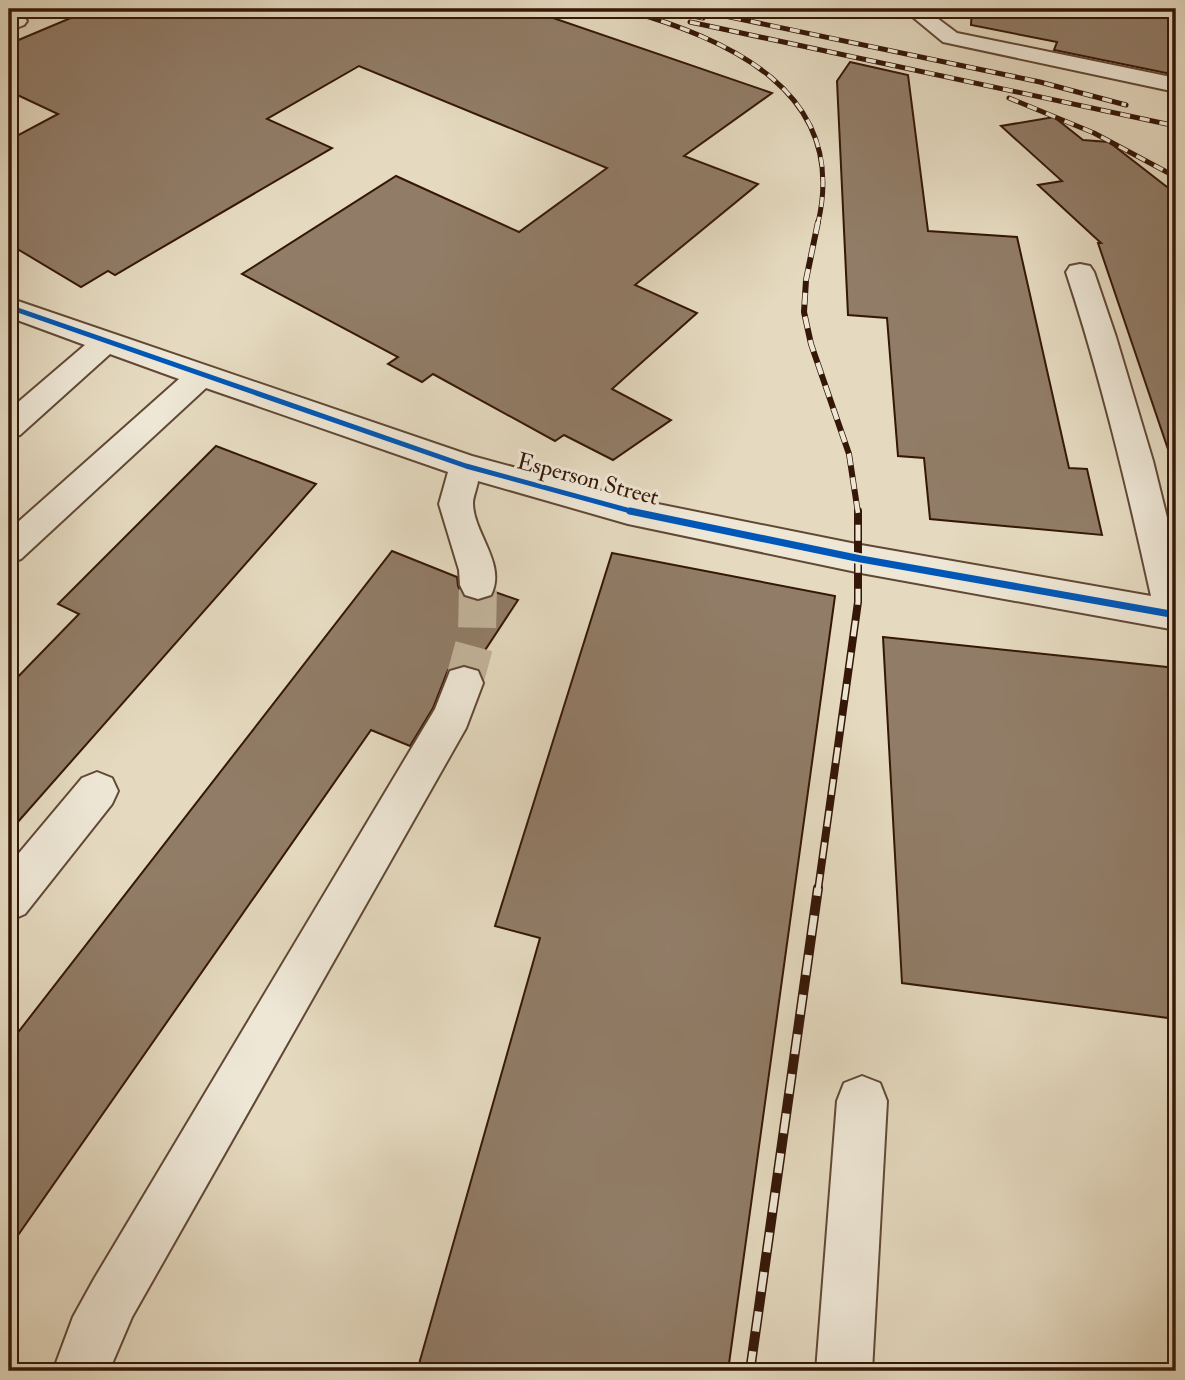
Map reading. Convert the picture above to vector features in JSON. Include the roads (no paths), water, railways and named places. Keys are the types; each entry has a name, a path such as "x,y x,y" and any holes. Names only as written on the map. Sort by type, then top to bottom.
{"street":[{"path":"913,9 950,38 1176,85"},
{"path":"1080,272 1102,337 1137,461 1175,614"},
{"name":"Esperson Street","path":"9,307 466,466 628,511 861,559 1175,614"},
{"path":"9,427 107,341"},
{"path":"9,550 201,376"},
{"path":"466,466 456,504 477,570 478,585"},
{"path":"81,1371 93,1336 113,1298 452,716 464,683"},
{"path":"9,899 97,791"},
{"path":"844,1371 862,1101"}],"tunnel":[{"path":"464,683 477,635 478,585"}],"railway":[{"path":"623,9 663,21 739,55 772,78 798,105 815,138 823,177 818,223"},
{"path":"658,9 703,18"},
{"path":"692,9 1040,82 1126,105"},
{"path":"690,22 1176,126"},
{"path":"1009,98 1094,133 1176,177"},
{"path":"818,222 806,280 804,312 811,344 849,454 858,513"},
{"path":"818,890 858,602 858,513"},
{"path":"750,1371 818,888"}]}
